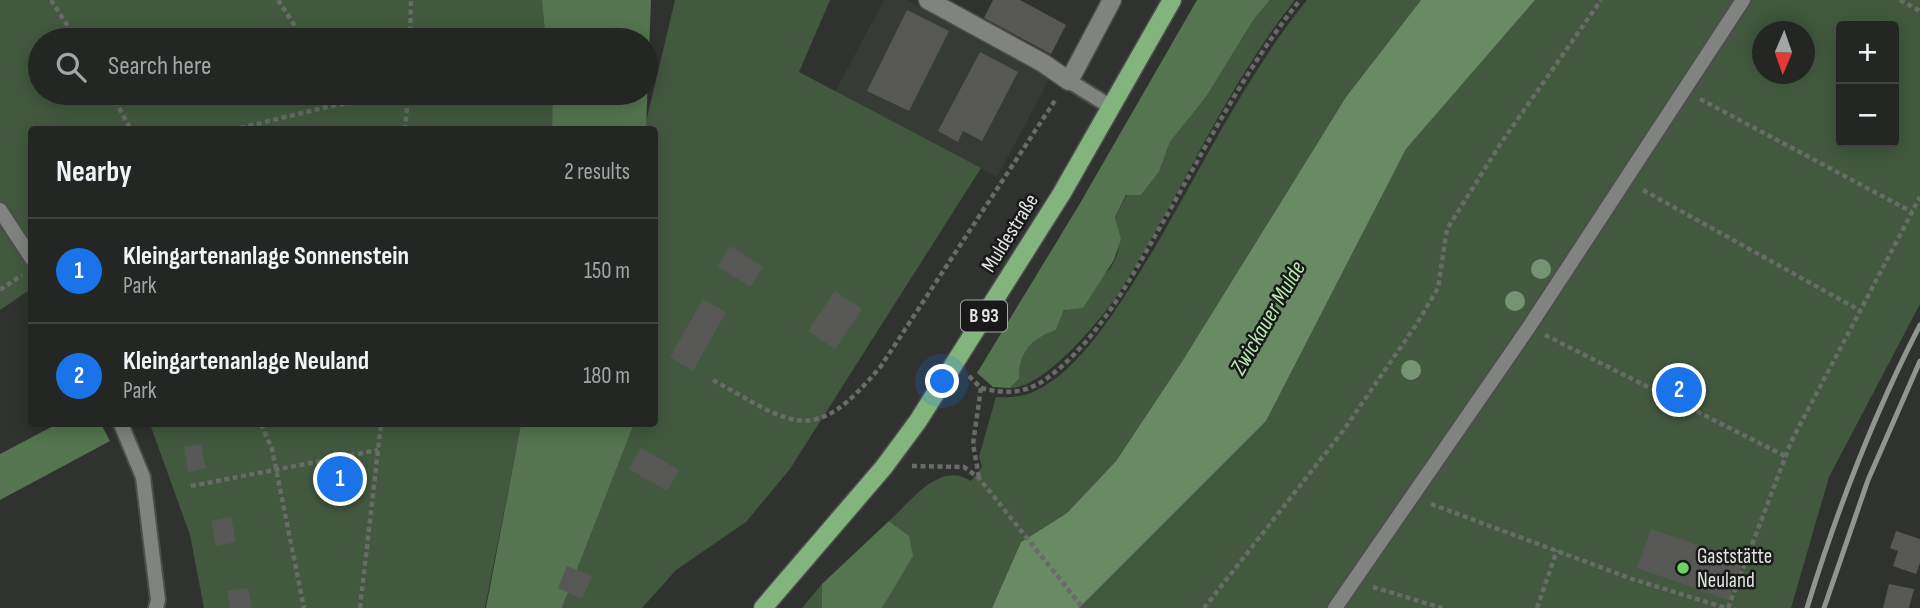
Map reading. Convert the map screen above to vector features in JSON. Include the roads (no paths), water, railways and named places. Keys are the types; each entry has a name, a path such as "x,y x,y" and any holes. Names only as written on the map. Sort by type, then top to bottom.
{"main road":[{"name":"Muldestraße","path":"763,608 884,467 918,421 1062,193 1172,0"}],"street":[{"path":"928,0 1042,63 1069,81 1112,0"}],"lane":[{"path":"1335,608 1529,327 1743,0"},
{"path":"1069,81 1111,107"},
{"path":"0,210 28,253"},
{"path":"122,427 143,477 158,600 156,608"}],"water":[{"name":"Zwickauer Mulde","path":"1421,0 1535,0 1406,149 1266,421 1079,608 992,608 1021,542 1067,513 1116,461 1183,360 1346,97"}],"railway":[{"path":"1807,608 1857,464 1920,325"},
{"path":"1824,608 1868,480 1920,361"}],"place":[{"name":"Kleingartenanlage Neuland","path":"1679,390"},
{"name":"Kleingartenanlage Sonnenstein","path":"340,479"},
{"name":"Gaststätte Neuland","path":"1683,568"}]}
